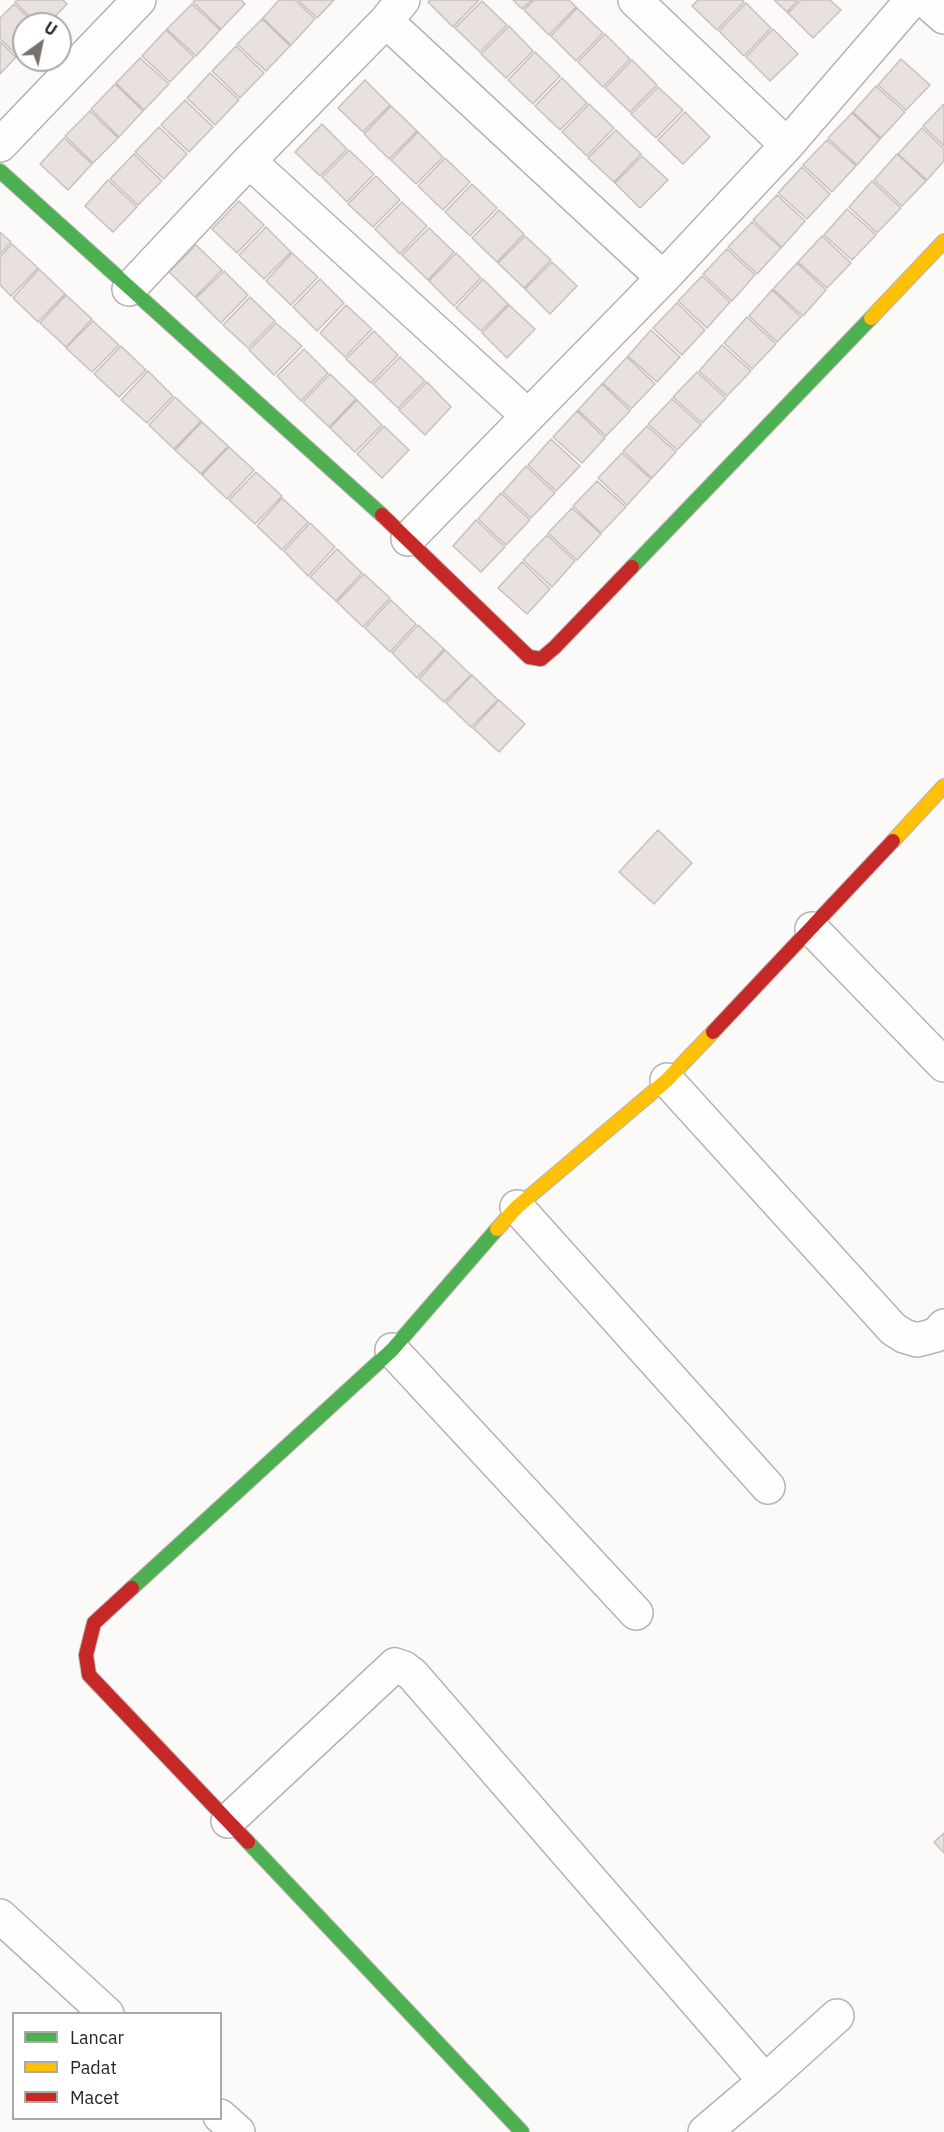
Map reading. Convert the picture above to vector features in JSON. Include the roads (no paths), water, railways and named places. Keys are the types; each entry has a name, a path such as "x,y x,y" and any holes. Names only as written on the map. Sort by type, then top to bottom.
{"street":[{"path":"0,145 139,0"},
{"path":"635,0 787,145"},
{"path":"408,539 663,278 787,145 912,0"},
{"path":"925,0 944,17"},
{"path":"129,289 395,10 663,278"},
{"path":"249,161 528,416"},
{"path":"0,171 408,539 529,657 541,658 563,639 944,241"},
{"path":"522,2132 88,1674 86,1655 94,1623 220,1505 392,1350 517,1207 666,1080 812,929 944,786"},
{"path":"812,929 944,1065"},
{"path":"666,1080 893,1329 917,1340 936,1335 944,1326"},
{"path":"517,1207 768,1487"},
{"path":"392,1350 636,1613"},
{"path":"228,1821 395,1665 404,1668 421,1684 765,2081"},
{"path":"0,1916 106,2012"},
{"path":"705,2132 837,2016"},
{"path":"222,2118 238,2132"}]}
